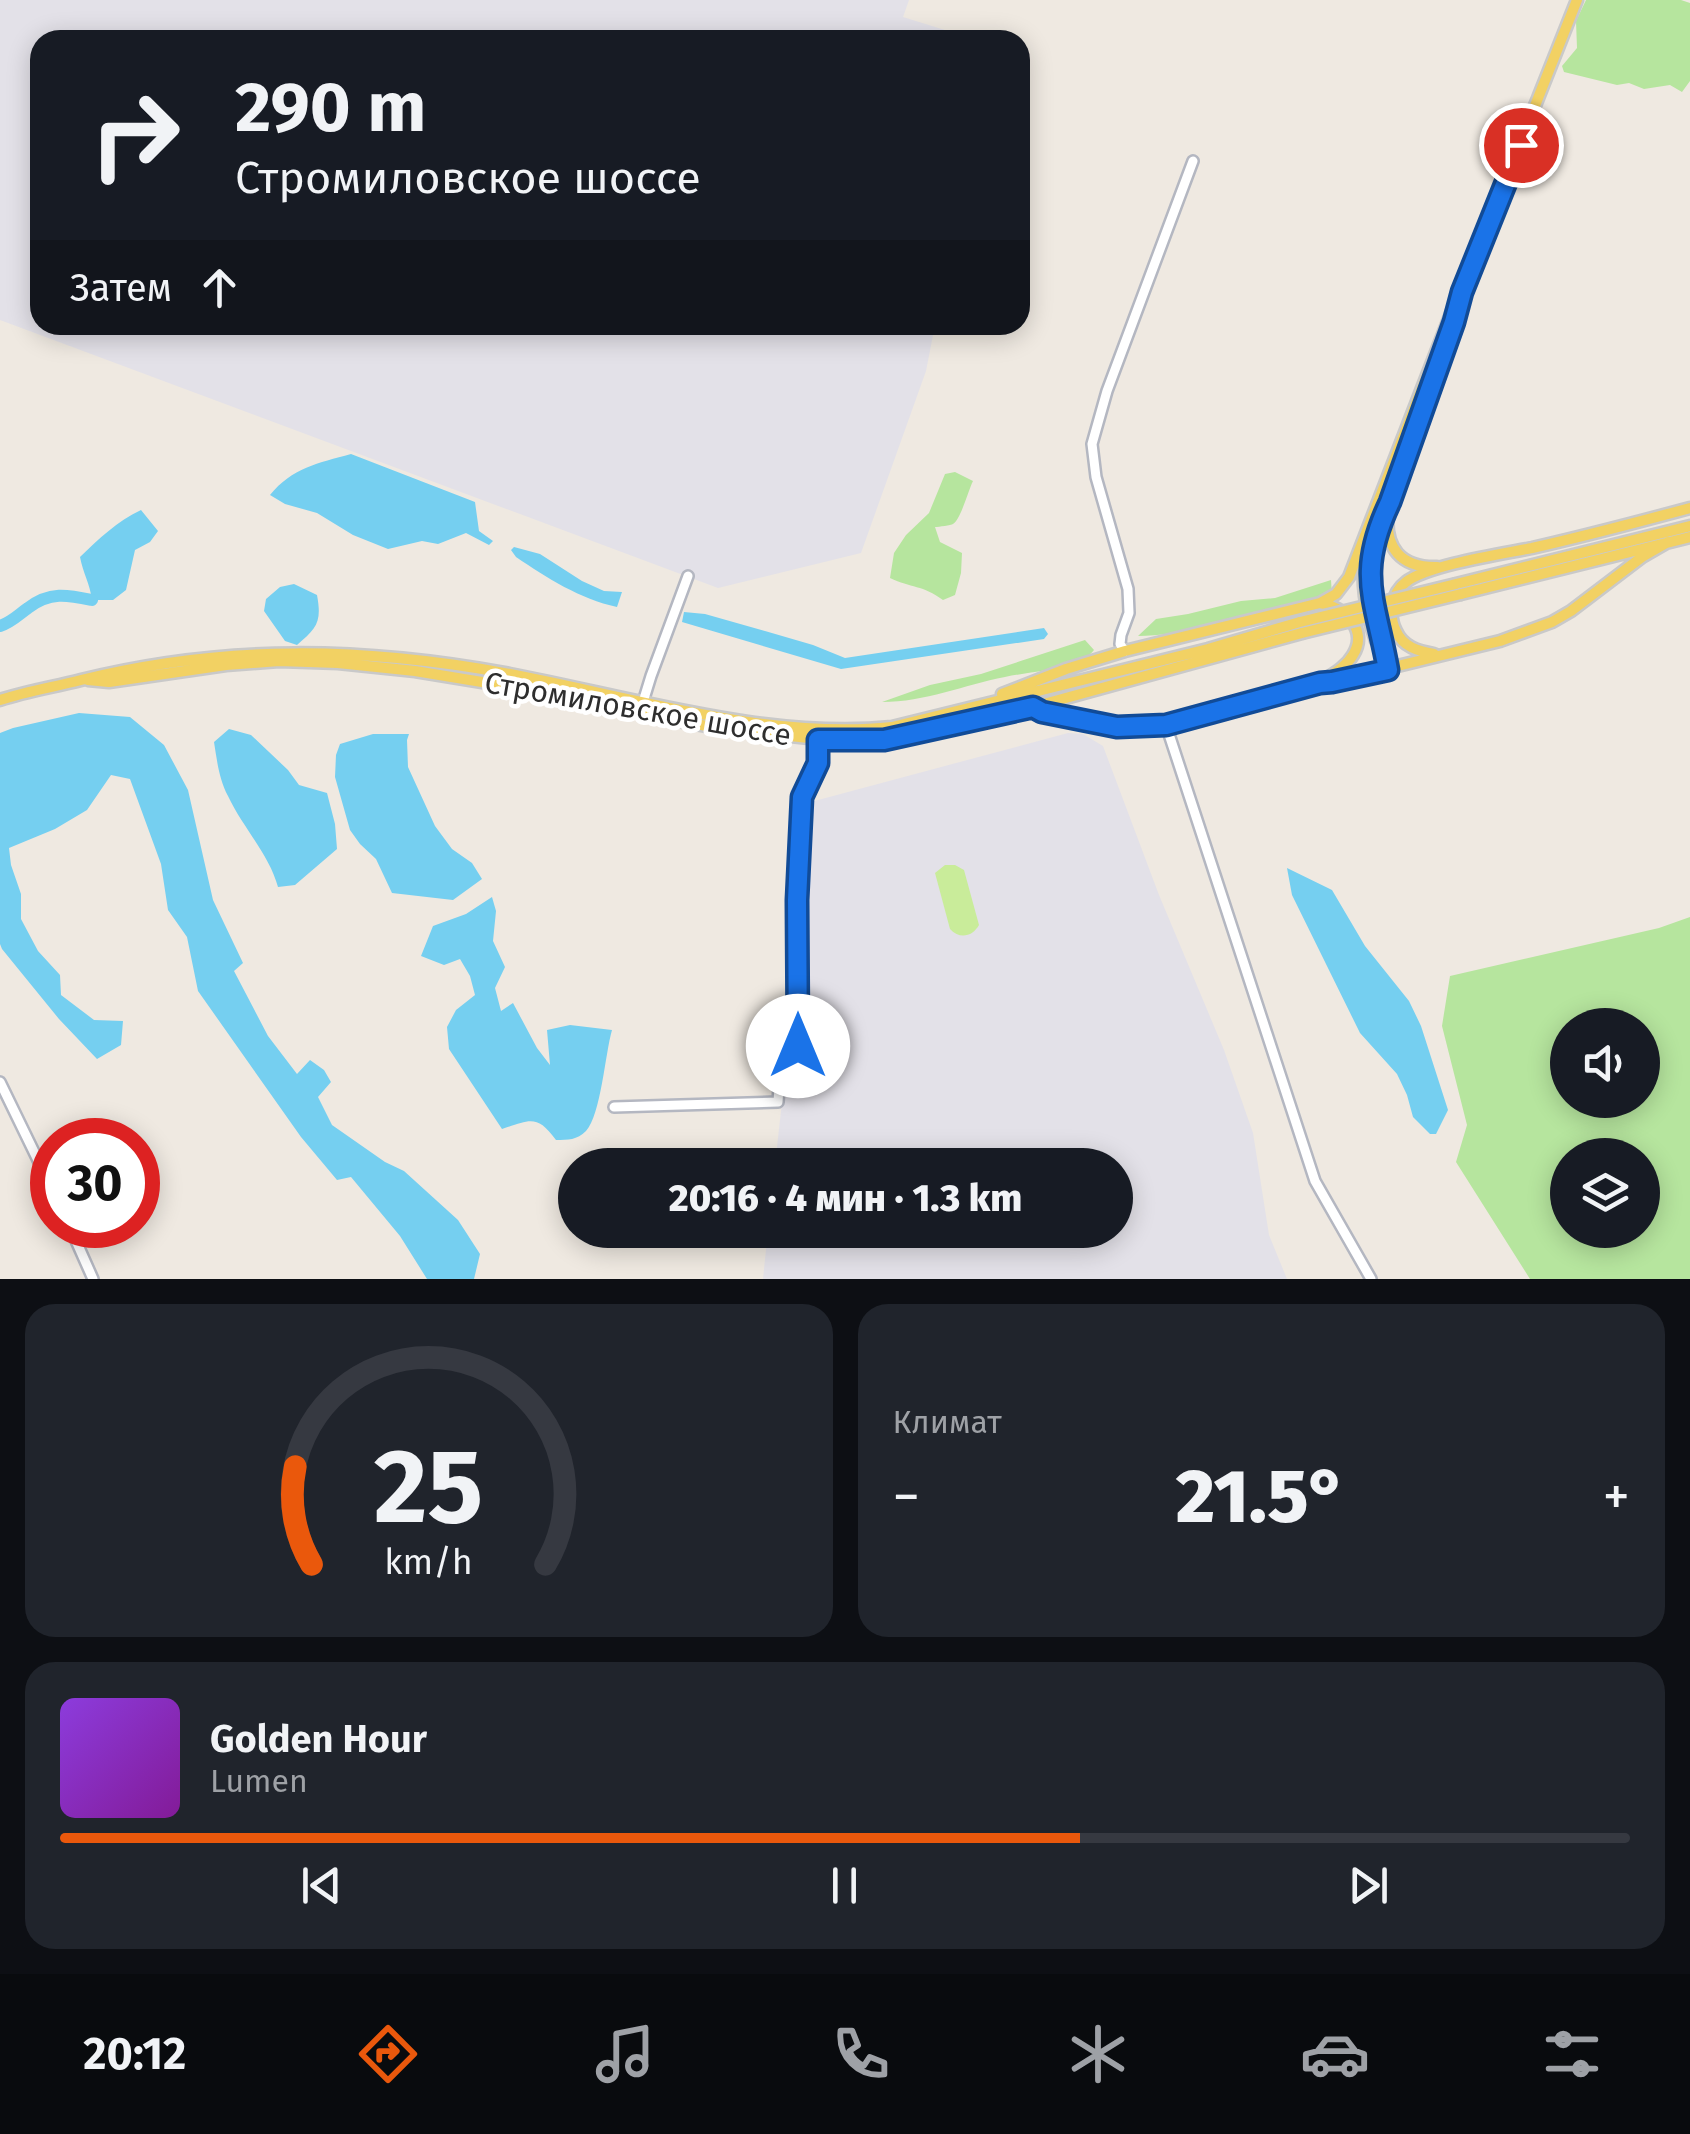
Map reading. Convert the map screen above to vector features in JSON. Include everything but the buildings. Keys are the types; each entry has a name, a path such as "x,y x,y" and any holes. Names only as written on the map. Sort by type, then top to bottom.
{"main road":[{"path":"1388,670 1372,602 1370,571 1376,537 1462,292 1577,0"},
{"path":"964,709 1066,669 1320,603 1344,587 1447,320 1462,292"},
{"path":"1390,502 1388,533 1396,551 1417,566 1443,568"},
{"path":"1440,656 1408,646 1395,630 1394,600 1404,583 1443,568 1690,508"},
{"path":"1301,627 1690,526"},
{"path":"1458,588 1690,537"},
{"path":"1366,538 1364,600 1388,670"},
{"path":"1033,707 1117,727 1166,725 1320,683 1500,642 1571,611 1668,542"},
{"path":"1320,603 1348,614 1358,637 1353,656 1320,683"},
{"name":"Стромиловское шоссе","path":"82,680 110,682 279,661 338,664 538,690 694,724 818,740 884,740 1033,707 1301,627"},
{"name":"Стромиловское шоссе","path":"0,700 107,672 176,661 256,652 328,653 506,674 736,720 872,729 1301,627"}],"street":[{"path":"1125,652 1120,644 1129,613 1128,589 1096,477 1092,444 1107,391 1192,160"},
{"path":"643,702 688,576"},
{"path":"1166,725 1315,1180 1371,1279"},
{"path":"614,1107 778,1102 779,1087 799,1082 797,900 802,797 818,763 818,740"},
{"path":"0,1082 30,1144"},
{"path":"79,1248 93,1279"}],"shaded area":[{"path":"0,0 909,0 903,17 945,30 30,30 30,331 0,320"},
{"path":"40,335 933,335 926,371 861,553 718,588"},
{"path":"1068,733 1083,734 1103,746 1253,1133 1269,1235 1287,1279 763,1279 766,1248 1133,1248 1133,1148 777,1148 782,1102 791,1090 807,1082 807,803"}],"green space":[{"path":"1586,0 1690,3 1690,81 1682,92 1670,85 1644,89 1564,72 1562,66 1577,48 1576,21"},
{"path":"955,472 973,481 956,521 935,527 940,542 962,553 955,595 943,600 890,578 894,553 929,513 945,474"},
{"path":"1331,580 1332,595 1210,626 1138,636 1156,619 1275,598"},
{"path":"1085,640 1094,650 1066,666 929,696 882,702 930,685 981,674"},
{"path":"945,865 964,870 979,925 970,934 958,935 950,929 935,873"},
{"path":"1690,917 1690,1279 1530,1279 1456,1162 1467,1125 1442,1026 1450,976 1659,928"}],"water":[{"path":"351,454 475,502 479,531 493,541 489,545 466,533 438,544 422,541 388,549 353,535 317,513 285,504 270,495 297,473"},
{"path":"141,510 158,531 150,542 135,550 126,590 113,600 92,600 80,557 116,525"},
{"path":"514,547 540,554 604,591 622,592 617,607 552,580 516,557 511,550"},
{"path":"294,584 317,595 319,612 313,629 297,645 285,641 264,611 266,599 280,587"},
{"path":"684,612 765,631 845,658 1044,628 1048,634 1044,639 841,669 682,622"},
{"path":"79,713 130,717 164,745 188,790 213,900 243,963 234,971 268,1036 297,1074 310,1060 324,1070 331,1082 318,1097 332,1125 404,1171 458,1220 480,1254 474,1279 427,1279 400,1236 351,1177 337,1180 301,1137 198,991 187,937 168,910 161,864 130,779 111,775 87,810 55,829 9,848 21,894 21,919 38,951 60,975 61,995 94,1020 123,1021 121,1045 97,1059 2,949 0,733"},
{"path":"229,729 251,735 299,785 327,793 337,849 295,885 278,887 225,790 214,742"},
{"path":"373,734 409,734 408,767 435,826 452,849 472,863 482,879 453,900 392,893 376,859 350,830 335,777 336,755 340,744"},
{"path":"1287,868 1332,890 1365,946 1409,1001 1448,1110 1436,1134 1430,1134 1413,1117 1397,1074 1360,1033 1292,895"},
{"path":"492,897 496,911 493,941 505,967 495,988 501,1011 513,1003 550,1065 547,1030 570,1025 612,1030 595,1112 586,1131 576,1138 556,1140 532,1121 502,1129 449,1049 447,1027 456,1010 475,995 470,976 460,959 444,965 421,956 433,926 466,914"}],"waterway":[{"path":"0,626 52,597 92,600"}],"route":[{"path":"798,1046 797,900 802,797 818,763 818,740 884,740 1033,707 1117,727 1166,725 1320,683 1388,670 1372,602 1371,554 1462,292 1521,145"}]}
